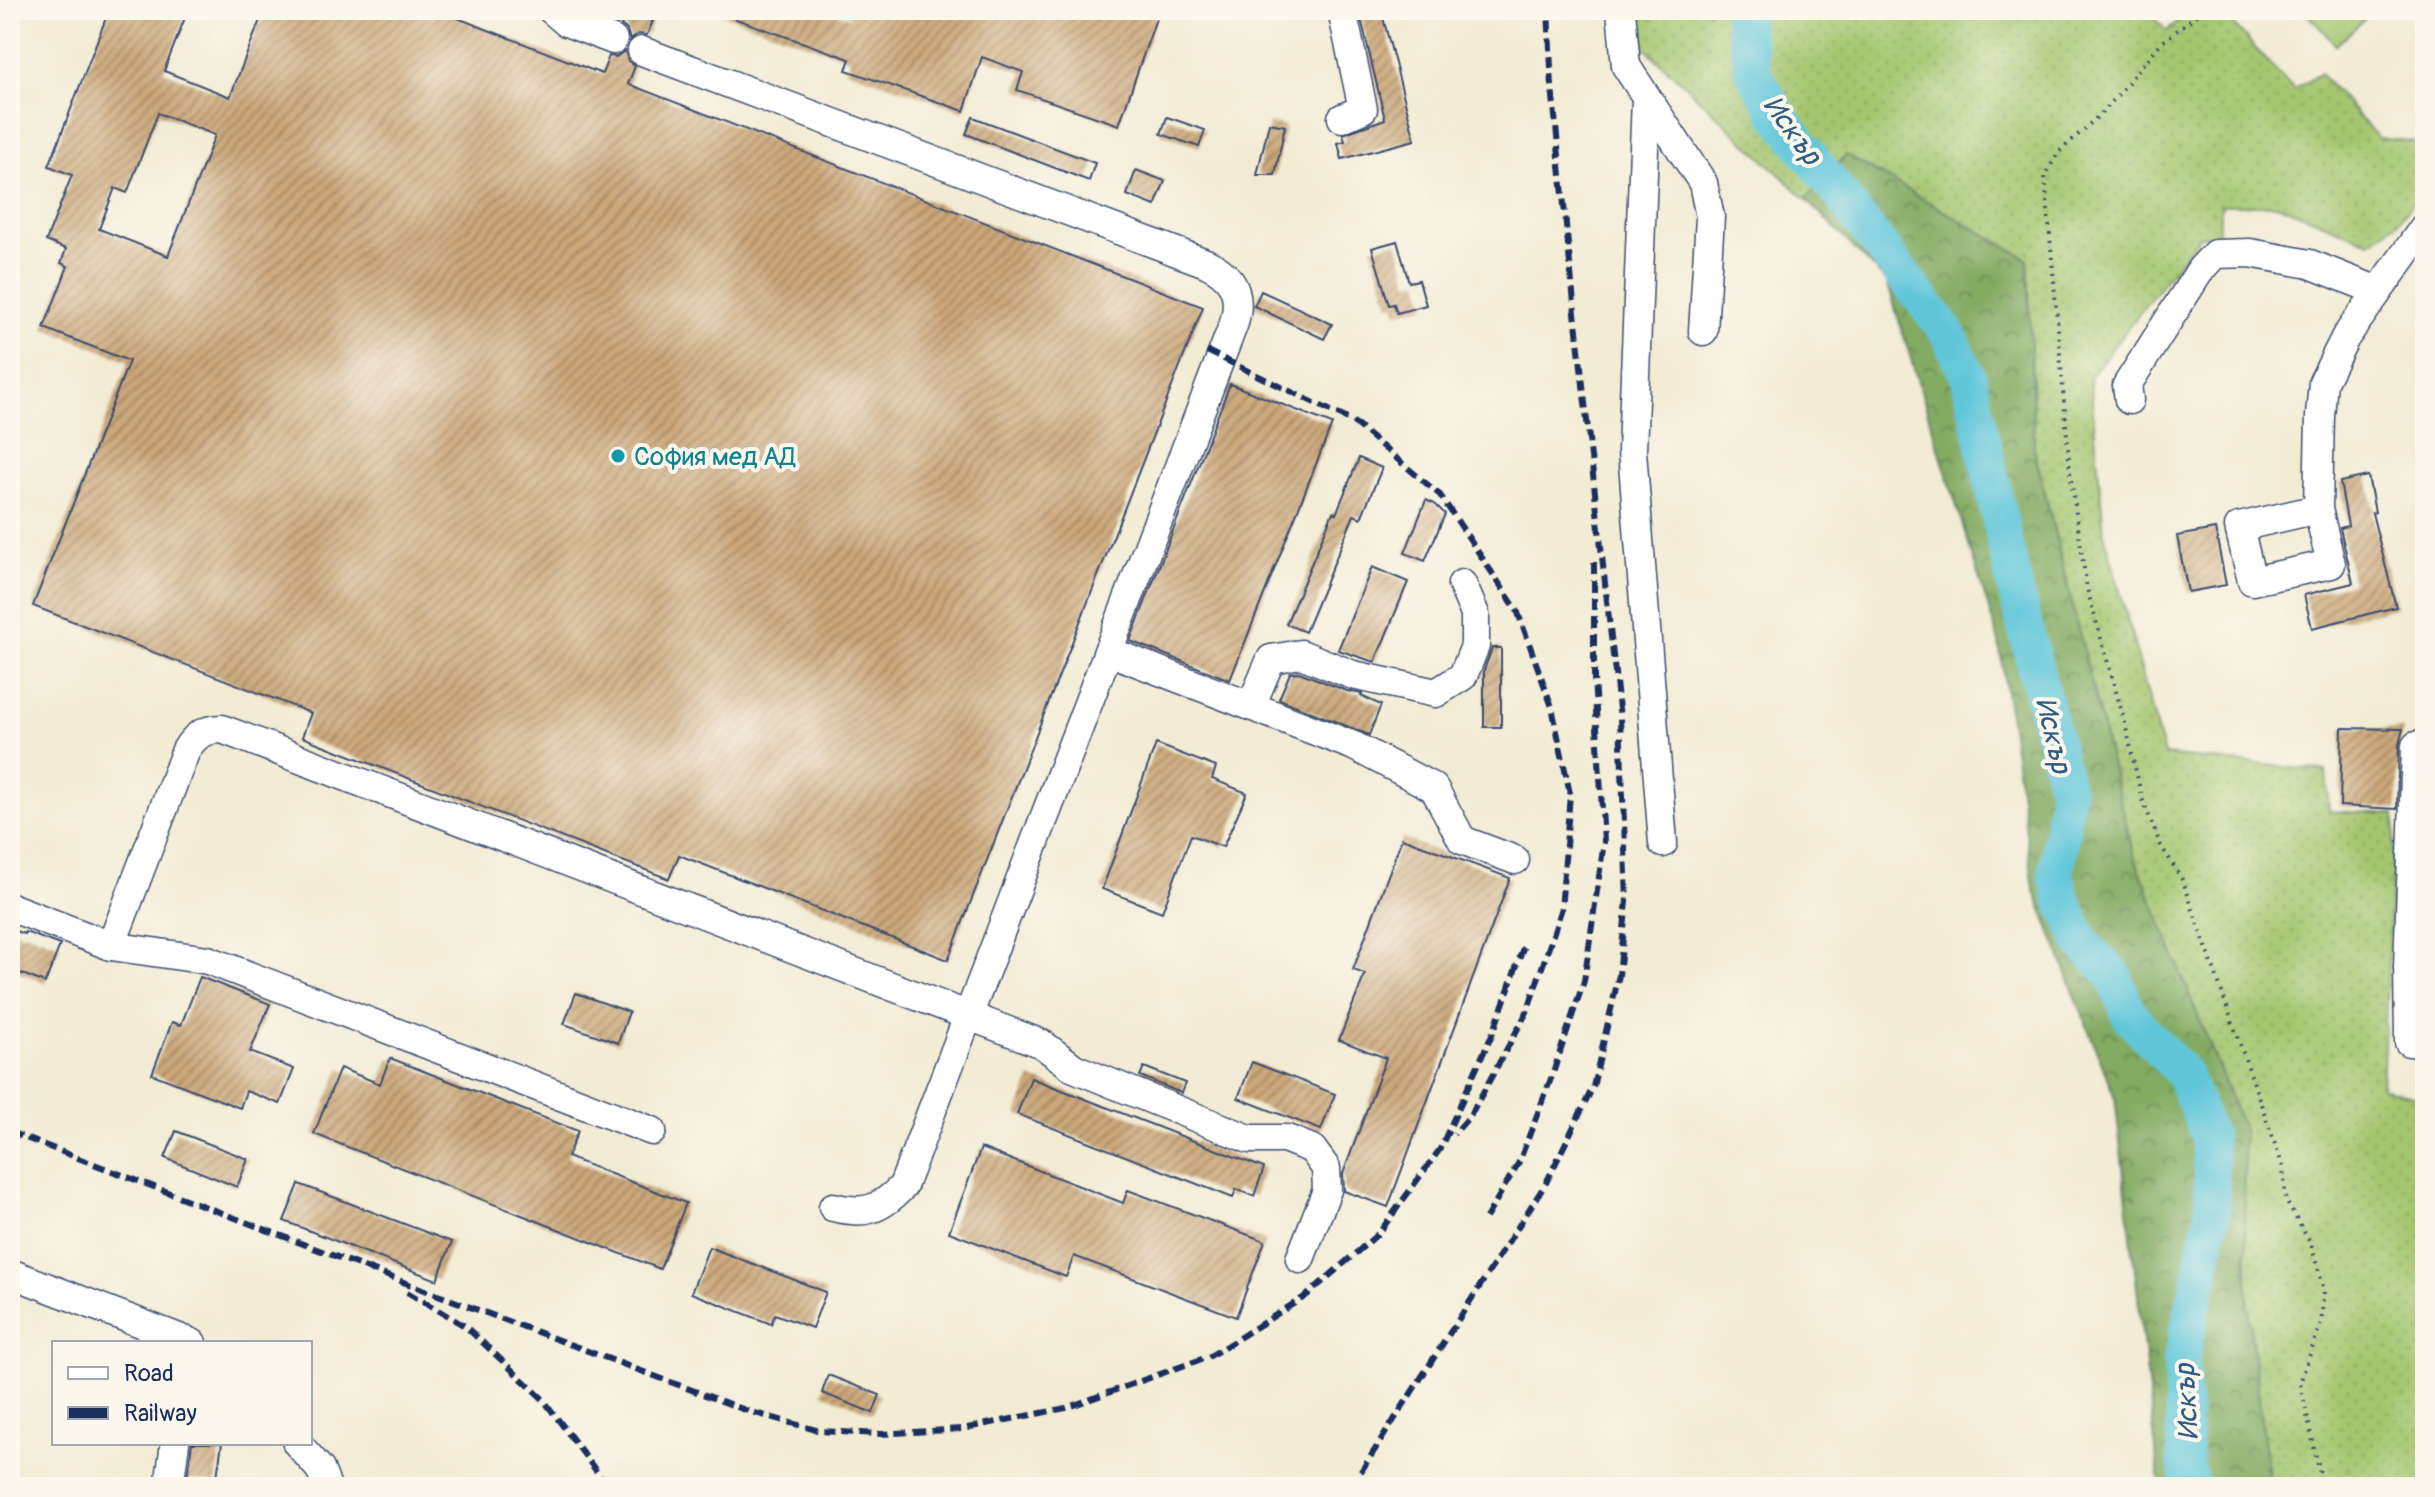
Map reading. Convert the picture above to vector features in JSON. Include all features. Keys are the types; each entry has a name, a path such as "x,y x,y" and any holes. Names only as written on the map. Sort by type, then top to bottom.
{"lane":[{"path":"552,10 566,22 613,40"},
{"path":"1342,10 1363,109 1342,118"},
{"path":"1621,10 1626,66 1703,183 1710,217 1703,331"},
{"path":"642,51 1206,263 1220,269 1230,280 1236,294 1238,309 1234,323 903,1186 889,1200 872,1209 852,1212 833,1207"},
{"path":"1646,98 1632,451 1663,843"},
{"path":"2318,509 2323,382 2345,338 2425,226"},
{"path":"2129,400 2127,385 2201,269 2215,254 2250,253 2310,264 2378,291"},
{"path":"1251,706 1271,659 1301,654 1353,675 1436,693 1463,676 1475,646 1475,614 1462,584"},
{"path":"1108,651 1354,746 1434,788 1462,840 1515,860"},
{"path":"111,946 186,750 200,733 222,729 1042,1044 1074,1068 1249,1139 1287,1139 1312,1149 1326,1168 1327,1190 1300,1259"},
{"path":"2425,745 2416,746 2417,967 2409,1042 2425,1042"},
{"path":"10,907 111,946 208,960 652,1131"},
{"path":"10,1273 187,1341"},
{"path":"169,1487 175,1445"},
{"path":"299,1445 320,1469 327,1487"}],"path":[{"path":"2203,10 2160,44 2105,110 2058,153 2045,176 2070,472 2087,589 2125,723 2142,798 2160,844 2183,881 2283,1167 2286,1201 2311,1244 2324,1290 2321,1322 2300,1383 2325,1487"}],"green space":[{"path":"1629,10 2148,10 2167,31 2190,10 2220,10 2294,90 2320,73 2378,138 2425,143 2425,187 2399,221 2370,242 2279,205 2222,205 2217,236 2199,236 2090,377 2104,532 2164,755 2326,771 2329,811 2395,814 2382,1088 2425,1099 2425,1487 2270,1487 2248,1308 2243,1129 2133,853 2034,449 2028,259 1846,155 1806,199 1631,35"},
{"path":"2304,10 2375,10 2336,45"},
{"path":"1846,155 2028,259 2034,449 2133,853 2243,1129 2248,1308 2270,1487 2160,1487 2115,1098 2034,889 1999,642 1887,282 1806,199"}],"building":[{"name":"София мед АД","path":"109,10 188,10 164,71 230,97 264,10 437,10 602,74 609,56 616,57 625,51 628,61 635,66 628,84 1203,307 948,960 679,855 669,879 302,737 311,713 33,606 129,361 44,328 68,266 61,263 66,249 46,241 72,175 49,166","holes":["158,113 215,135 168,256 99,229 115,188 127,193"]},
{"path":"717,10 828,10 849,17 851,10 1159,10 1119,125 1017,90 1023,72 982,57 964,111 846,70 850,59"},
{"path":"1359,10 1381,10 1415,140 1342,159 1338,143 1345,141 1343,134 1385,119"},
{"path":"626,11 653,21 647,35 638,34 630,40 627,30 621,25"},
{"path":"973,117 1095,163 1089,181 966,134"},
{"path":"1167,117 1205,130 1199,147 1161,134"},
{"path":"1269,123 1285,126 1275,175 1257,175"},
{"path":"1136,170 1165,181 1155,206 1127,195"},
{"path":"1397,241 1409,282 1419,280 1426,305 1397,313 1394,304 1389,305 1372,248"},
{"path":"1261,291 1332,324 1324,339 1254,306"},
{"path":"1230,384 1332,424 1230,680 1130,641"},
{"path":"1359,458 1382,468 1361,518 1354,515 1305,632 1286,624"},
{"path":"2368,476 2375,512 2372,513 2396,607 2312,628 2304,595 2353,583 2340,528 2348,526 2340,482"},
{"path":"1426,500 1445,514 1425,561 1405,553"},
{"path":"2215,529 2226,585 2188,592 2177,536"},
{"path":"1372,567 1408,582 1375,662 1338,650"},
{"path":"1492,648 1501,648 1501,727 1484,727 1484,670"},
{"path":"1299,672 1362,694 1381,705 1369,735 1279,699 1290,673"},
{"path":"2342,728 2403,729 2399,745 2397,809 2340,806"},
{"path":"1156,744 1216,767 1212,779 1247,793 1223,847 1191,835 1162,912 1102,889"},
{"path":"1402,838 1510,878 1388,1207 1344,1191 1343,1174 1386,1058 1339,1040 1365,974 1353,970"},
{"path":"10,929 60,945 45,983 10,969"},
{"path":"200,977 270,1004 250,1052 294,1069 280,1104 246,1091 240,1108 152,1074 172,1022 181,1025"},
{"path":"576,993 629,1012 618,1043 564,1024"},
{"path":"390,1058 578,1131 567,1157 686,1203 660,1269 314,1134 340,1068 380,1084"},
{"path":"1252,1062 1335,1094 1321,1130 1238,1098"},
{"path":"1144,1067 1185,1083 1181,1093 1140,1076"},
{"path":"1031,1078 1264,1168 1254,1196 1236,1189 1233,1198 1017,1114"},
{"path":"176,1131 248,1159 237,1187 165,1158"},
{"path":"981,1148 1123,1203 1128,1190 1265,1241 1236,1317 1074,1256 1066,1277 949,1232"},
{"path":"299,1184 452,1242 437,1280 284,1221"},
{"path":"709,1247 826,1292 812,1328 775,1314 771,1324 691,1293"},
{"path":"828,1375 880,1395 873,1413 822,1393"},
{"path":"192,1445 222,1445 216,1483 187,1479"}],"waterway":[{"name":"Искър","path":"1741,10 1753,72 1779,116 1948,333 1969,378 2015,588 2067,791 2056,874 2061,896 2083,944 2114,975 2129,1015 2183,1074 2208,1134 2213,1206 2181,1359 2185,1462 2191,1487"}],"railway":[{"path":"1351,1487 1546,1183 1593,1087 1619,975 1627,901 1620,718 1552,87 1548,10"},
{"path":"1207,351 1352,421 1440,495 1517,610 1552,707 1570,794 1561,911 1527,1012 1470,1116 1454,1134"},
{"path":"1486,1218 1519,1162 1584,981 1604,842 1594,678 1594,561"},
{"path":"366,1268 748,1411 820,1431 881,1434 962,1429 1066,1408 1210,1356 1306,1296 1379,1233 1440,1149 1494,1030 1524,945"},
{"path":"10,1132 376,1273"},
{"path":"407,1292 465,1326 543,1399 608,1487"}],"place":[{"name":"София мед АД","path":"618,456"}]}
